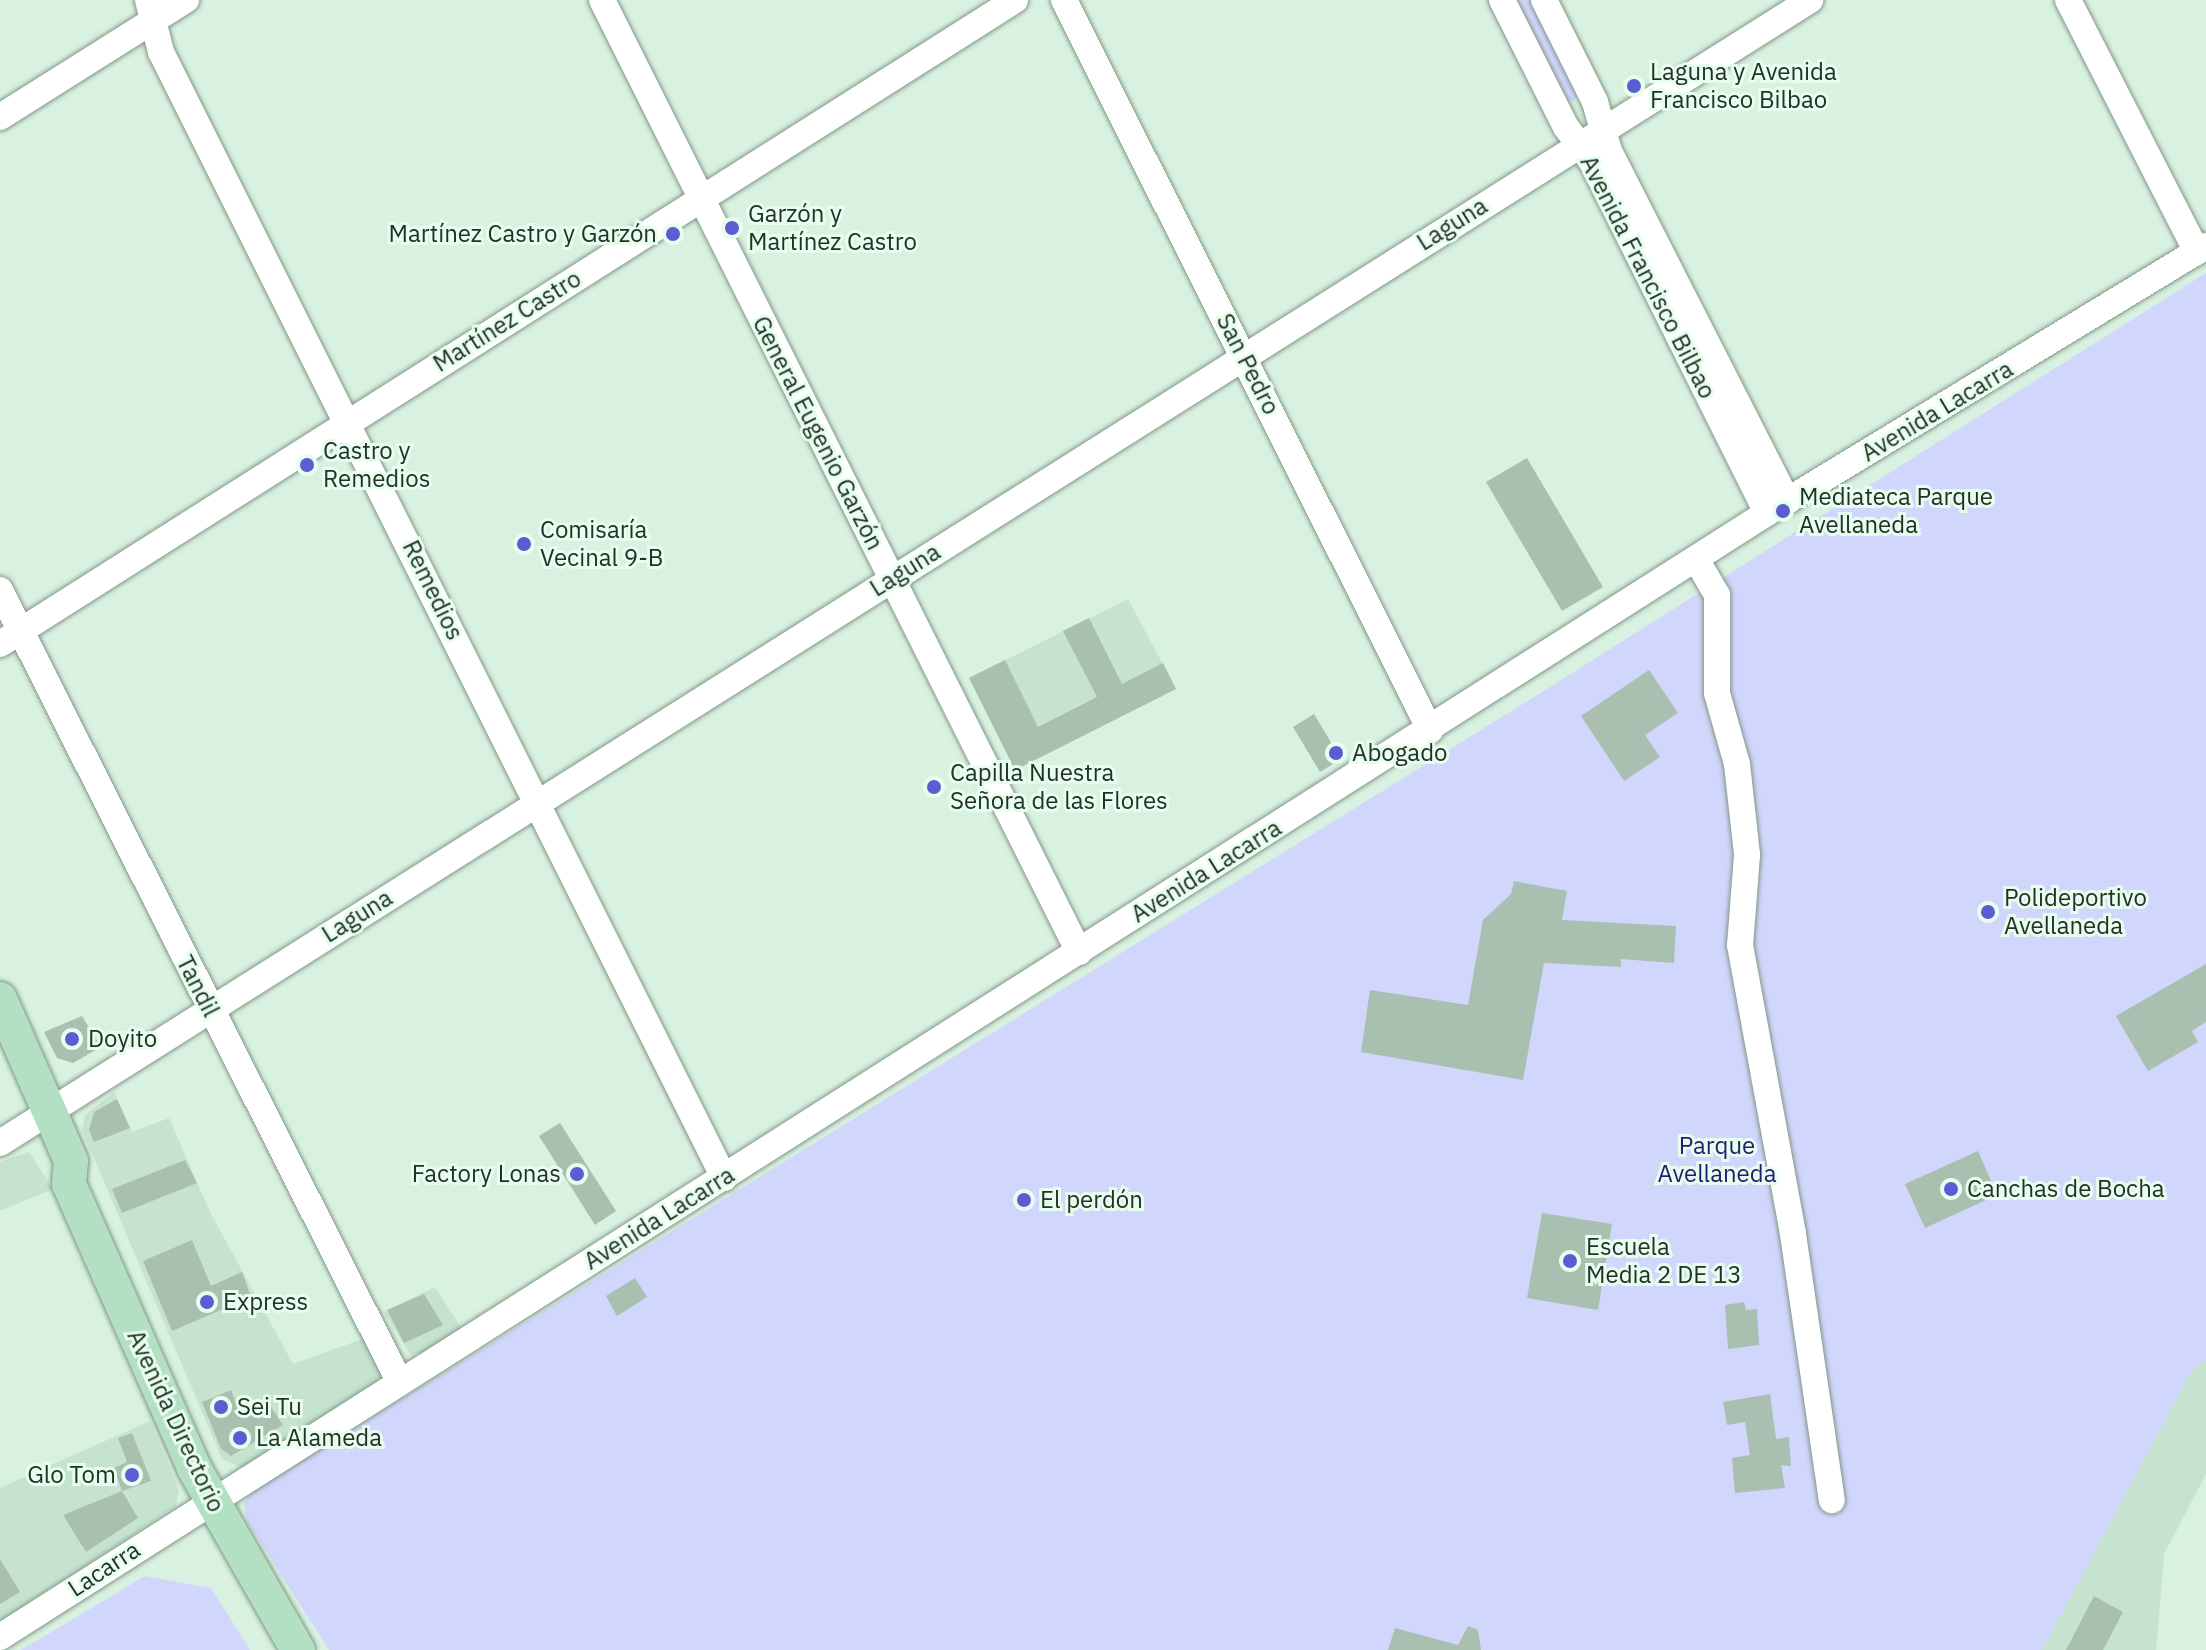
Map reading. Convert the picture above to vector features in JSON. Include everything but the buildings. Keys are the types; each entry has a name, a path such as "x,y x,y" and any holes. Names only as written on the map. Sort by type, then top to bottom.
{"main road":[{"name":"Avenida Directorio","path":"0,999 40,1118 50,1170 69,1184 209,1500 298,1650"},
{"name":"Avenida Directorio","path":"0,1053 40,1118"}],"street":[{"path":"0,117 150,10 186,0"},
{"name":"General Eugenio Garzón","path":"602,0 1079,952"},
{"name":"Martínez Castro","path":"10,637 1015,0"},
{"name":"San Pedro","path":"1064,0 1430,730"},
{"name":"Avenida Francisco Bilbao","path":"1502,0 1777,507"},
{"name":"Avenida Francisco Bilbao","path":"1544,0 1595,102 1603,130 1777,507"},
{"name":"Laguna","path":"0,1143 537,801 1810,0"},
{"path":"2068,0 2201,249"},
{"name":"Remedios","path":"150,10 161,52 349,421 724,1178"},
{"name":"Avenida Lacarra","path":"209,1500 724,1178 1777,507 2201,249"},
{"path":"1696,559 1717,595 1717,693 1737,764 1747,855 1740,945 1793,1234 1832,1500"},
{"name":"Tandil","path":"0,590 10,637 210,1010 399,1381"},
{"name":"Lacarra","path":"0,1637 209,1500"}],"shaded area":[{"path":"1128,599 1176,689 1015,770 969,678"},
{"path":"114,1092 132,1132 169,1118 210,1212 293,1364 368,1337 382,1372 373,1387 245,1469 222,1459 82,1130 85,1115"},
{"path":"29,1152 53,1189 0,1211 0,1162"},
{"path":"435,1287 462,1329 424,1353 410,1354 384,1312"},
{"path":"2206,1360 2206,1474 2164,1554 2156,1650 2042,1650 2192,1370"},
{"path":"150,1421 179,1490 176,1506 0,1622 0,1488"}],"green space":[{"path":"1512,0 1534,0 1579,92 1574,101 1564,101"},
{"name":"Parque Avellaneda","path":"2206,273 2206,1360 2192,1370 2042,1650 329,1650 247,1521 244,1503 253,1491 1531,699"},
{"path":"145,1576 211,1588 250,1650 21,1650"}],"place":[{"name":"Laguna y Avenida Francisco Bilbao","path":"1634,86"},
{"name":"Garzón y Martínez Castro","path":"732,228"},
{"name":"Martínez Castro y Garzón","path":"673,234"},
{"name":"Castro y Remedios","path":"307,465"},
{"name":"Mediateca Parque Avellaneda","path":"1783,511"},
{"name":"Comisaría Vecinal 9-B","path":"524,544"},
{"name":"Abogado","path":"1336,753"},
{"name":"Capilla Nuestra Señora de las Flores","path":"934,787"},
{"name":"Polideportivo Avellaneda","path":"1988,912"},
{"name":"Doyito","path":"72,1039"},
{"name":"Factory Lonas","path":"577,1174"},
{"name":"Canchas de Bocha","path":"1951,1189"},
{"name":"El perdón","path":"1024,1200"},
{"name":"Escuela Media 2 DE 13","path":"1570,1261"},
{"name":"Express","path":"207,1302"},
{"name":"Sei Tu","path":"221,1407"},
{"name":"La Alameda","path":"240,1438"},
{"name":"Glo Tom","path":"132,1475"}]}
